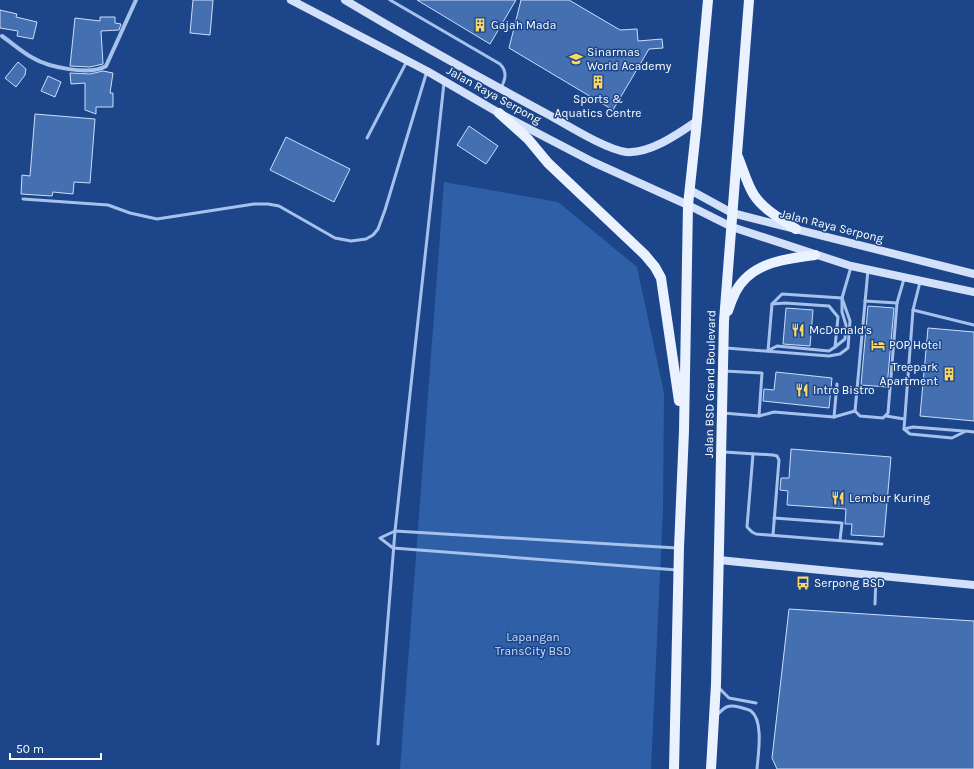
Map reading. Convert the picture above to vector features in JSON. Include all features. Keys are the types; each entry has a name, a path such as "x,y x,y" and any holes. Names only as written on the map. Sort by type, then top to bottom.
{"main road":[{"name":"Jalan Raya Serpong","path":"291,0 427,71 499,113 594,162 688,205 732,228 815,255"},
{"name":"Jalan Raya Serpong","path":"345,0 500,89 609,147 626,152 636,152 648,149 678,134 697,121"},
{"path":"674,769 679,548 684,431 688,205 708,0"},
{"name":"Jalan BSD Grand Boulevard","path":"711,769 716,684 724,320 748,0"},
{"path":"499,113 528,139 548,163 646,255 655,267 661,278 684,431"},
{"path":"736,153 753,194 771,213 796,229"},
{"name":"Jalan Raya Serpong","path":"690,190 732,213 974,274"},
{"path":"724,320 736,292 750,274 767,264 784,259 815,255 851,266 974,292"},
{"path":"719,560 974,585"}],"street":[{"path":"2,36 33,58 47,65 83,71 106,66 136,0"}],"lane":[{"path":"390,0 500,64 503,67 506,76 500,89"},
{"path":"367,138 407,61"},
{"path":"23,199 108,205 130,213 157,218 254,204 268,204 279,206 335,238 351,241 366,239 374,235 378,230 383,217 427,71"},
{"path":"378,744 395,530 444,81"},
{"path":"768,351 777,346 829,350 845,339 846,325 842,312 842,298 851,266"},
{"path":"855,412 868,269"},
{"path":"886,416 889,406 897,303 905,277"},
{"path":"904,429 913,310 920,281"},
{"path":"768,351 772,304 782,294 842,298"},
{"path":"723,348 829,356 840,354 848,348 850,321 842,298"},
{"path":"865,301 897,303"},
{"path":"772,304 785,303 829,306 838,317 835,347"},
{"path":"913,310 974,325"},
{"path":"722,371 762,373 758,416"},
{"path":"834,417 837,384"},
{"path":"722,413 758,416 774,412 834,417 855,412"},
{"path":"855,412 860,416 883,418 886,416 904,419"},
{"path":"904,429 913,428 974,432"},
{"path":"904,429 910,434 952,438 966,431"},
{"path":"722,452 777,456 779,460 773,535"},
{"path":"753,454 747,526 752,532 756,534 882,544"},
{"path":"774,518 842,523 840,540"},
{"path":"679,548 395,530 380,538 394,548 679,570"},
{"path":"875,604 876,575"},
{"path":"716,684 729,698 756,703"},
{"path":"740,707 741,700"},
{"path":"714,718 727,705 751,710 760,732 757,769"}],"green space":[{"name":"Lapangan TransCity BSD","path":"444,182 558,202 637,267 664,393 663,510 651,769 400,769"}],"building":[{"path":"193,0 213,0 210,35 190,33"},
{"name":"Gajah Mada","path":"417,0 516,0 490,44"},
{"name":"Sports & Aquatics Centre","path":"521,0 569,0 620,30 637,29 638,41 662,39 663,48 649,49 613,110 509,48"},
{"path":"0,10 17,14 16,17 37,22 33,39 17,36 18,31 0,28"},
{"path":"100,17 115,17 115,23 121,24 119,30 101,31 103,64 90,67 70,66 75,18 100,21"},
{"path":"18,62 26,69 25,75 16,87 5,78"},
{"path":"103,71 113,73 110,93 113,93 113,107 96,107 96,114 85,110 85,83 71,84 70,73 90,74"},
{"path":"48,76 61,82 55,97 41,91"},
{"path":"35,114 95,119 90,183 74,182 73,194 53,192 52,196 21,194 22,175 30,176"},
{"path":"469,126 498,146 486,164 457,145"},
{"path":"286,137 350,169 334,202 270,170"},
{"name":"POP Hotel","path":"868,306 894,308 887,387 861,385"},
{"name":"McDonald's","path":"786,308 813,310 810,346 783,344"},
{"name":"Treepark Apartment","path":"928,328 974,332 974,421 920,416"},
{"path":"776,372 832,378 829,408 763,401 764,389 774,390"},
{"name":"Lembur Kuring","path":"791,449 891,457 884,537 851,535 852,524 845,524 846,509 787,505 788,491 780,490 781,478 789,478"},
{"path":"789,609 974,621 974,769 777,769 772,758"}],"place":[{"name":"Gajah Mada","path":"480,25"},
{"name":"Sinarmas World Academy","path":"576,59"},
{"name":"Sports & Aquatics Centre","path":"598,82"},
{"name":"McDonald's","path":"798,330"},
{"name":"POP Hotel","path":"878,345"},
{"name":"Treepark Apartment","path":"949,374"},
{"name":"Intro Bistro","path":"802,390"},
{"name":"Lembur Kuring","path":"838,498"},
{"name":"Serpong BSD","path":"803,583"}]}
